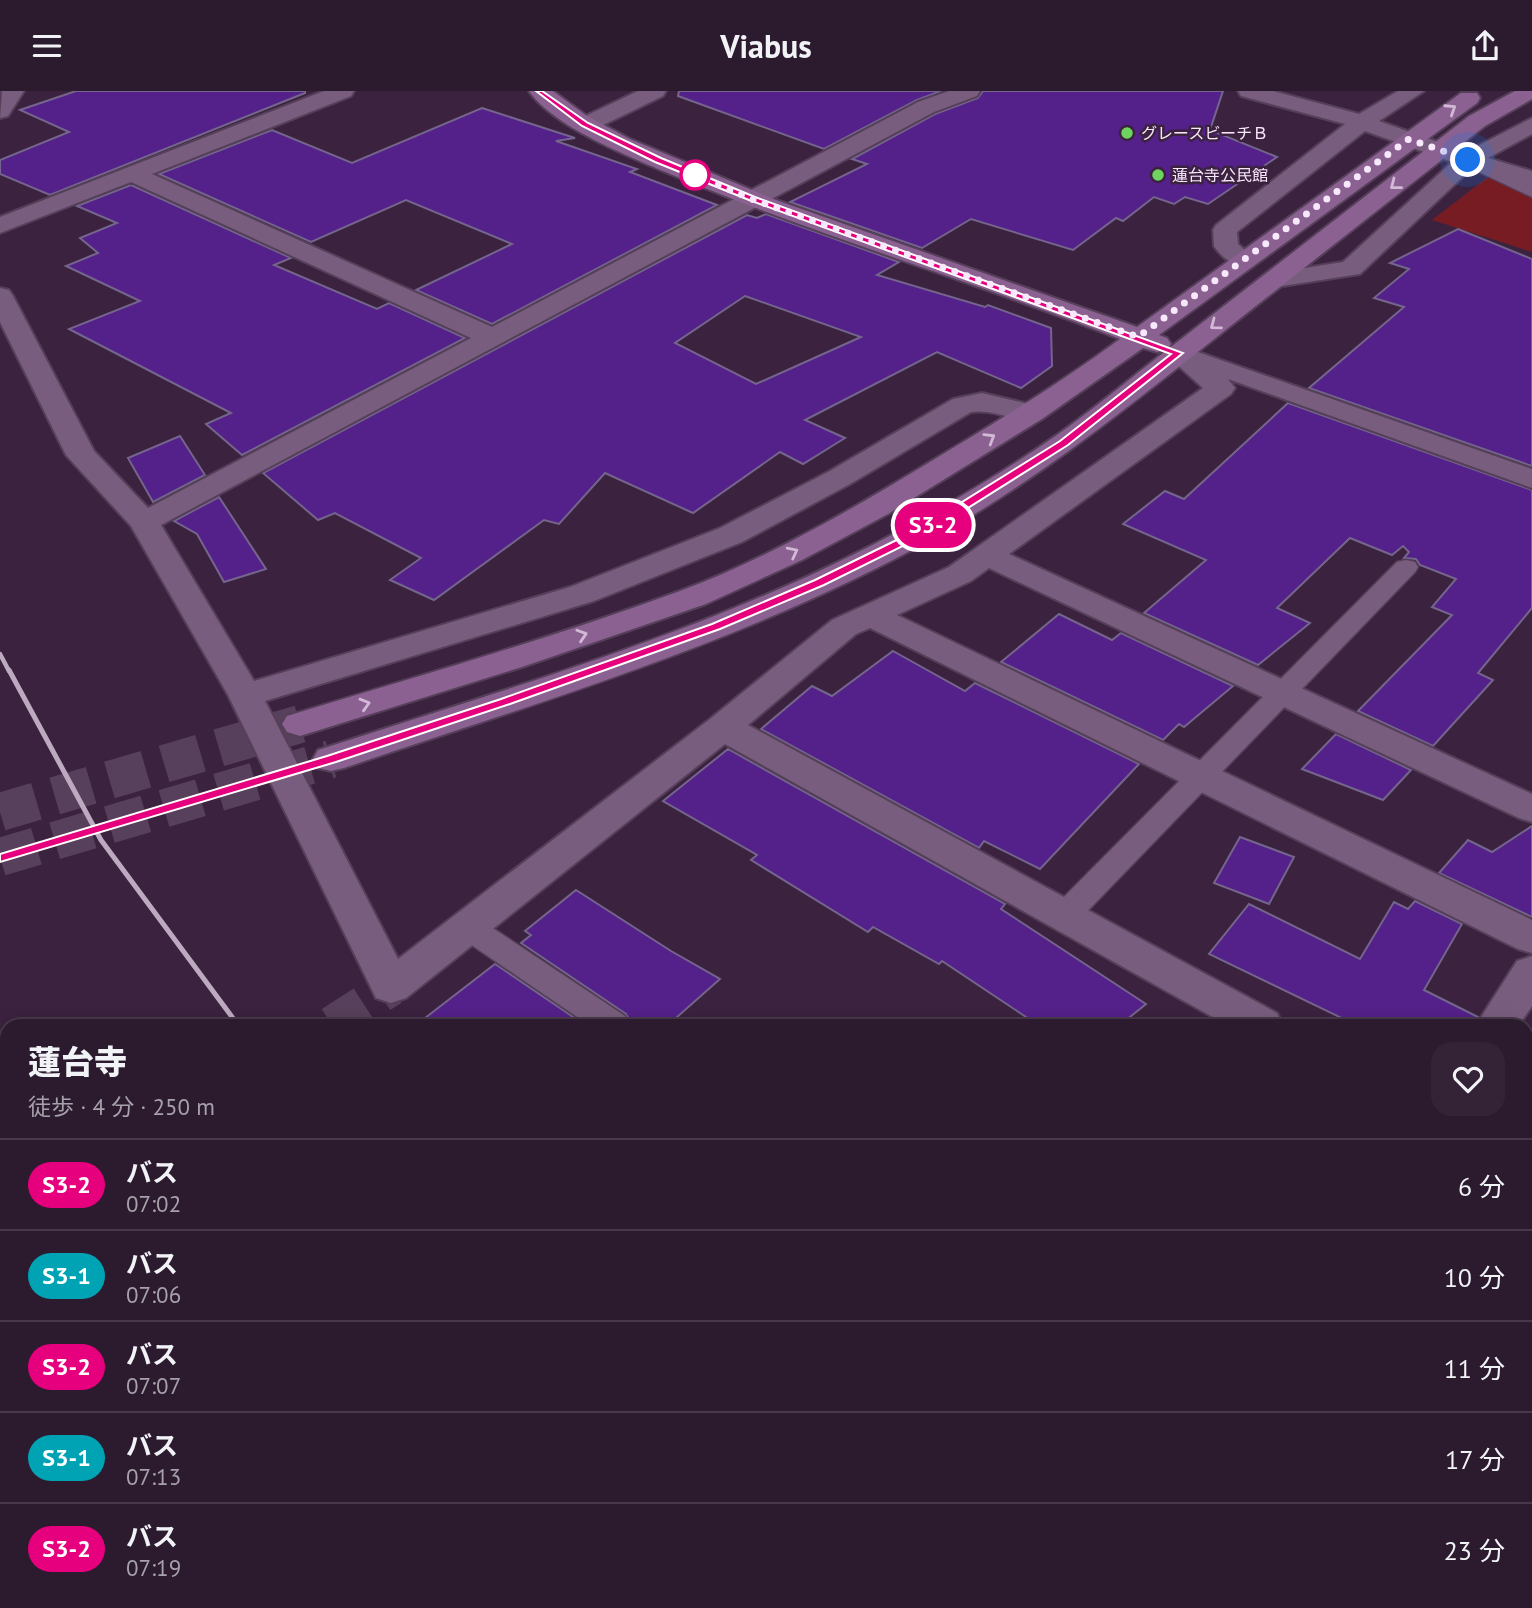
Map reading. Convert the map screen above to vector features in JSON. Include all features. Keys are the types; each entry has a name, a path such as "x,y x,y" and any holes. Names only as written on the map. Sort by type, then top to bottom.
{"street":[{"path":"0,111 13,91"},
{"path":"0,226 343,91"},
{"path":"540,91 585,125 658,160 752,199 1532,479"},
{"path":"585,125 655,91"},
{"path":"144,522 926,107 969,91"},
{"path":"1249,91 1362,122 1468,160 1532,178"},
{"path":"1243,260 1226,246 1225,230 1362,122 1413,91"},
{"path":"300,724 510,659 694,597 790,553 877,507 1032,413 1409,139 1481,91"},
{"path":"331,759 531,693 716,627 820,582 921,532 1064,443 1477,121 1531,91"},
{"path":"1276,279 1351,269 1468,160 1532,125"},
{"path":"134,175 492,337"},
{"path":"0,296 81,455 144,522 245,695 391,987 723,727 845,627 960,574 1221,388 1178,353"},
{"path":"245,695 582,594 731,535 839,478 963,405 982,402 1032,413"},
{"path":"986,555 1532,809"},
{"path":"870,615 1532,938"},
{"path":"723,727 1251,1019"},
{"path":"1501,1019 1532,972"}],"lane":[{"path":"1468,160 1532,192"},
{"path":"1064,916 1406,567"},
{"path":"468,927 604,1019"}],"shaded area":[{"path":"1493,173 1532,185 1532,252 1432,220"}],"building":[{"path":"76,91 305,93 50,195 0,174 0,160 69,132 20,110"},
{"path":"679,91 941,91 917,100 824,149 678,96"},
{"path":"983,91 1223,91 1210,130 1277,157 1208,204 1185,197 1174,204 1154,197 1123,221 1116,218 1073,250 971,219 922,248 790,202 867,164 852,159 935,114 978,98"},
{"path":"482,108 575,138 556,141 637,169 630,172 717,205 492,324 416,290 512,244 406,200 311,242 159,174 272,130 352,163"},
{"path":"131,185 291,258 274,265 377,309 389,303 465,338 242,455 206,424 231,413 69,329 140,301 66,266 98,253 80,238 117,223 77,206"},
{"path":"766,214 899,262 877,275 985,307 988,305 1051,328 1052,366 1021,388 937,352 805,420 845,438 803,464 780,452 693,513 605,473 559,524 544,520 434,600 390,580 421,558 335,513 318,520 263,473 747,215 757,218","holes":["745,296 861,337 756,384 675,343"]},
{"path":"1458,229 1532,259 1532,466 1309,388 1404,307 1374,298 1409,269 1390,263"},
{"path":"1288,403 1532,490 1532,608 1478,673 1493,680 1433,746 1358,711 1452,615 1432,607 1456,579 1420,565 1416,559 1404,558 1409,552 1403,546 1392,555 1350,538 1277,608 1310,623 1258,665 1144,613 1206,560 1123,524 1165,491 1184,499"},
{"path":"180,436 205,475 153,502 128,458"},
{"path":"219,497 266,569 224,582 197,534 174,521"},
{"path":"1059,614 1112,640 1121,633 1233,686 1184,727 1179,724 1163,740 1001,662"},
{"path":"893,651 965,691 975,683 1139,764 1040,869 984,841 979,848 761,729 812,686 832,696"},
{"path":"1336,734 1411,770 1383,800 1302,769"},
{"path":"728,749 1005,904 1001,909 1146,1004 1127,1019 1029,1019 942,961 939,964 873,927 868,932 751,860 757,855 663,801"},
{"path":"1532,826 1532,917 1439,873 1468,840 1492,852"},
{"path":"1240,837 1294,857 1269,904 1214,883"},
{"path":"576,890 720,979 675,1019 629,1019 626,1014 521,943 531,935 525,931"},
{"path":"1415,901 1462,924 1424,990 1478,1017 1477,1019 1344,1019 1209,954 1249,904 1360,959 1394,902 1408,909"},
{"path":"495,964 576,1019 424,1019"}],"tunnel":[{"path":"0,812 300,724"},
{"path":"0,857 331,759"},
{"path":"341,1019 391,987"}],"railway":[{"path":"0,654 9,671"},
{"path":"9,670 101,840 234,1019"}],"bus line":[{"name":"S3-2","path":"0,857 331,759 716,627 820,582 921,532 1064,443 1178,353 752,199 658,160 585,125 540,91"}],"place":[{"name":"グレースビーチＢ","path":"1127,133"},
{"name":"蓮台寺公民館","path":"1158,175"}],"route":[{"path":"695,175 752,199 1138,337 1409,139 1468,160"}]}
